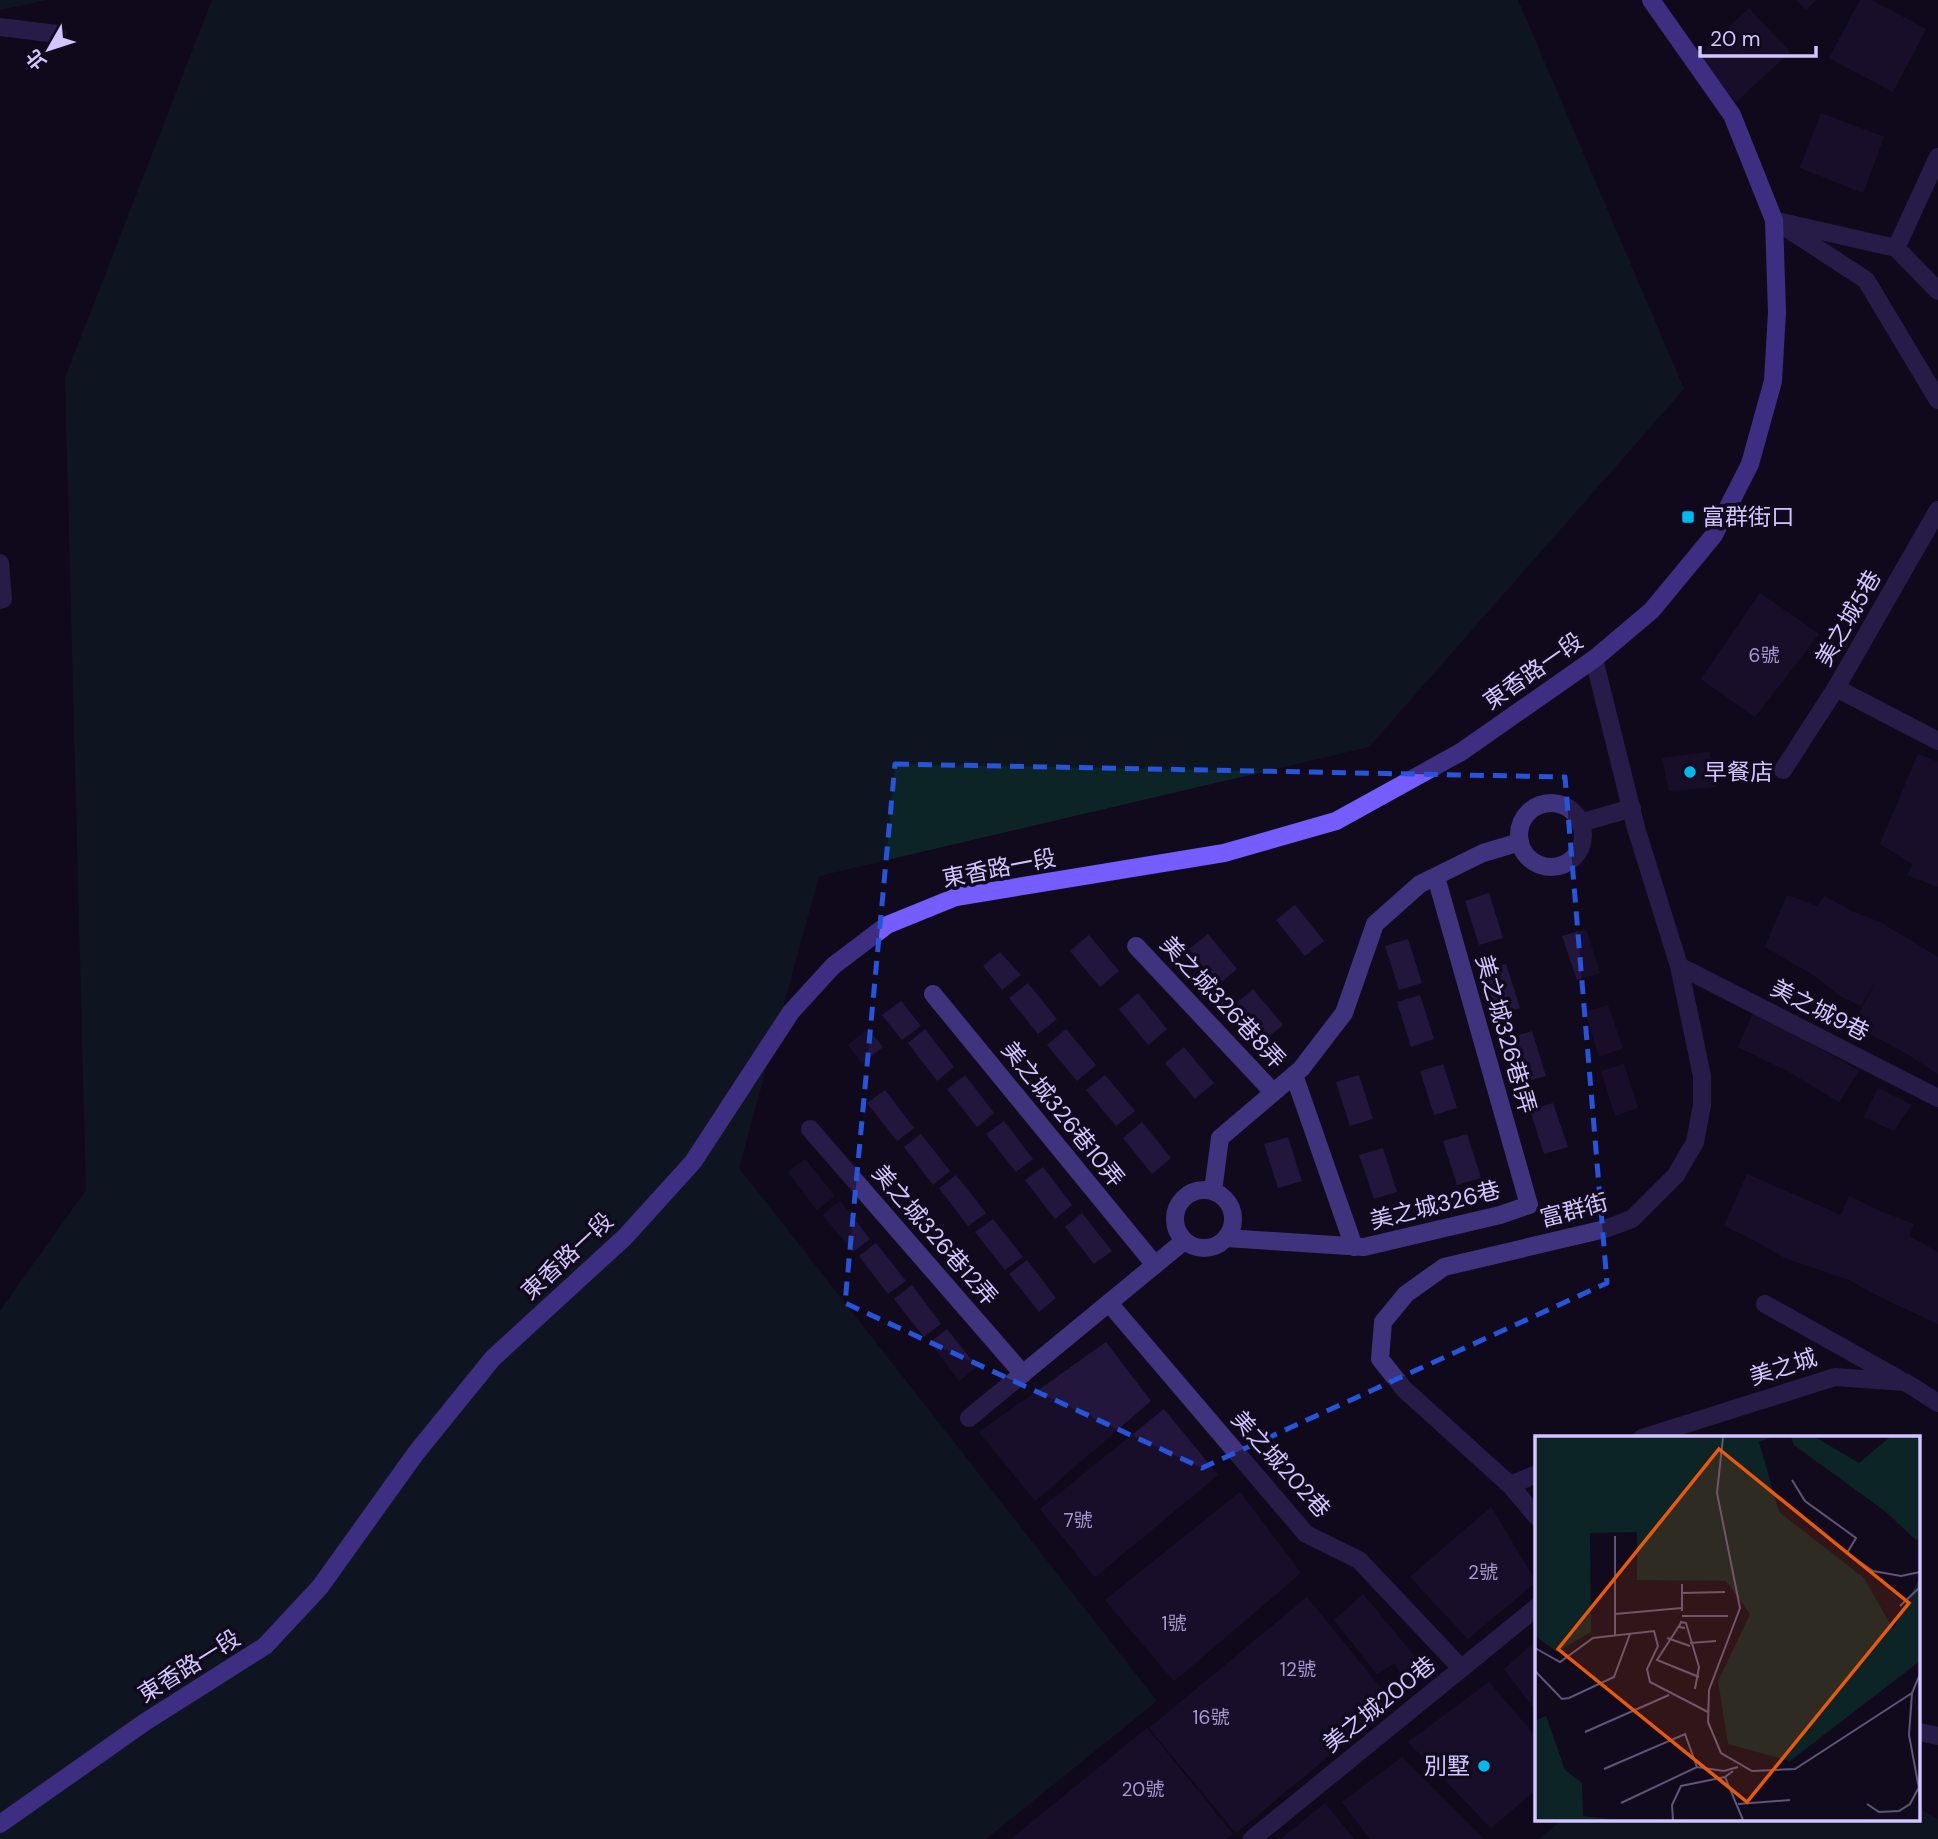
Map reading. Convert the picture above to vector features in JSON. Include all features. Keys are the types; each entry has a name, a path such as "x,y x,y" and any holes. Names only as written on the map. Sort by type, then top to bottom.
{"street":[{"name":"東香路一段","path":"0,1824 145,1722 265,1646 320,1587 416,1453 493,1358 625,1237 693,1162 792,1012 833,966 887,925 956,897 1224,853 1336,821 1461,752 1594,659 1652,610 1714,535 1750,464 1773,381 1777,312 1774,220 1732,115 1651,0"},
{"path":"0,27 57,34"},
{"path":"1896,248 1938,157"},
{"path":"1774,220 1896,248 1938,291"},
{"path":"1774,220 1866,281 1938,400"},
{"name":"美之城5巷","path":"1938,510 1836,688 1938,741"},
{"path":"0,563 3,600 0,600"},
{"name":"富群街","path":"1535,1515 1510,1485 1404,1389 1380,1359 1383,1322 1406,1294 1444,1267 1605,1229 1632,1219 1676,1175 1695,1142 1702,1105 1702,1076 1679,965 1636,828 1594,659"},
{"path":"1783,770 1836,688"},
{"path":"1546,803 1567,807 1580,823 1583,833 1577,853 1561,866 1540,865 1523,852 1519,832 1522,821 1536,806 1546,803"},
{"path":"1580,823 1632,808"},
{"path":"1213,1191 1220,1138 1301,1069 1344,1013 1375,924 1420,884 1483,853 1520,842"},
{"name":"美之城326巷1弄","path":"1436,877 1529,1205"},
{"name":"美之城326巷8弄","path":"1136,946 1273,1092"},
{"name":"美之城9巷","path":"1679,965 1938,1098"},
{"name":"美之城326巷10弄","path":"933,994 1155,1265"},
{"path":"1294,1075 1354,1247"},
{"name":"美之城326巷12弄","path":"810,1129 1023,1374"},
{"path":"1201,1189 1222,1196 1230,1205 1233,1216 1226,1238 1217,1245 1206,1248 1195,1247 1185,1241 1177,1232 1174,1221 1181,1199 1190,1192 1201,1189"},
{"name":"美之城326巷","path":"1226,1238 1364,1247 1500,1215 1529,1205"},
{"path":"969,1418 1185,1241"},
{"name":"美之城202巷","path":"1109,1303 1306,1534 1359,1560 1461,1668"},
{"path":"1765,1304 1905,1382"},
{"name":"美之城","path":"1649,1436 1835,1377 1905,1382 1938,1403"},
{"path":"1510,1485 1535,1475"},
{"name":"美之城200巷","path":"1252,1839 1535,1609"},
{"path":"1920,1732 1938,1736"}],"highlighted area":[{"path":"895,764 1565,777 1607,1283 1202,1468 845,1303"}],"green space":[{"path":"0,0 47,0 0,10"},
{"path":"212,0 1518,0 1684,389 1369,747 819,876 739,1168 1157,1701 986,1839 0,1839 0,1311 86,1190 65,378"},
{"path":"1920,1810 1938,1819 1938,1839 1539,1839 1560,1822 1920,1822"}],"building":[{"path":"1796,0 1816,0 1806,10"},
{"path":"1860,0 1871,0 1926,29 1893,92 1829,58"},
{"path":"1749,8 1790,52 1736,102 1696,59"},
{"path":"1821,113 1884,137 1863,193 1800,168"},
{"path":"1760,593 1819,634 1755,717 1701,679"},
{"name":"早餐店","path":"1709,752 1717,787 1669,791 1662,758"},
{"path":"1918,754 1938,762 1938,887 1907,875 1913,864 1880,844"},
{"path":"1489,893 1503,938 1479,945 1465,901"},
{"path":"1787,895 1817,906 1825,896 1851,911 1880,922 1938,957 1938,1074 1853,1025 1878,977 1861,1006 1840,996 1812,974 1765,947"},
{"path":"1295,905 1324,941 1305,956 1276,920"},
{"path":"1586,929 1600,973 1577,980 1562,936"},
{"path":"1208,934 1237,969 1218,985 1189,949"},
{"path":"1089,935 1119,971 1100,987 1070,951"},
{"path":"1408,939 1422,983 1399,990 1385,946"},
{"path":"1000,952 1021,975 1002,990 983,966"},
{"path":"1506,964 1520,1008 1497,1015 1483,971"},
{"path":"1028,983 1057,1019 1038,1034 1009,998"},
{"path":"1253,989 1283,1025 1264,1040 1234,1005"},
{"path":"1138,993 1167,1029 1148,1045 1119,1009"},
{"path":"1420,995 1434,1039 1411,1047 1397,1002"},
{"path":"901,1001 921,1026 902,1040 882,1015"},
{"path":"1608,1005 1623,1049 1599,1056 1585,1012"},
{"path":"1754,1011 1859,1071 1839,1102 1791,1073 1738,1047"},
{"path":"868,1029 883,1047 862,1063 848,1045"},
{"path":"925,1029 954,1067 937,1081 908,1043"},
{"path":"1066,1029 1096,1065 1077,1081 1047,1045"},
{"path":"1532,1031 1546,1076 1522,1083 1509,1038"},
{"path":"1184,1047 1214,1083 1195,1099 1165,1063"},
{"path":"1443,1064 1457,1108 1434,1115 1420,1071"},
{"path":"1624,1064 1638,1108 1615,1116 1601,1071"},
{"path":"965,1075 994,1113 977,1127 947,1089"},
{"path":"1105,1075 1135,1111 1116,1126 1086,1090"},
{"path":"1359,1075 1373,1119 1350,1126 1336,1082"},
{"path":"1878,1088 1911,1105 1894,1131 1864,1117"},
{"path":"885,1090 914,1128 897,1141 867,1103"},
{"path":"1553,1103 1568,1147 1544,1154 1530,1110"},
{"path":"1004,1121 1033,1159 1016,1172 986,1134"},
{"path":"1142,1122 1171,1158 1152,1174 1123,1138"},
{"path":"921,1134 950,1171 933,1185 904,1147"},
{"path":"1467,1134 1481,1178 1457,1185 1443,1141"},
{"path":"1288,1137 1302,1181 1278,1188 1264,1144"},
{"path":"1383,1148 1397,1192 1374,1199 1359,1155"},
{"path":"805,1159 835,1196 817,1210 788,1172"},
{"path":"1043,1167 1072,1205 1055,1219 1025,1180"},
{"path":"1747,1174 1841,1215 1849,1196 1914,1224 1909,1236 1938,1252 1938,1324 1849,1280 1785,1258 1724,1226"},
{"path":"956,1175 986,1213 968,1226 939,1188"},
{"path":"840,1201 870,1239 853,1252 823,1215"},
{"path":"1082,1213 1112,1251 1094,1264 1065,1227"},
{"path":"993,1219 1023,1257 1005,1270 975,1232"},
{"path":"876,1243 906,1281 888,1294 859,1256"},
{"path":"1027,1260 1056,1298 1039,1312 1009,1274"},
{"path":"912,1285 941,1324 924,1337 894,1299"},
{"path":"947,1329 977,1367 959,1381 930,1342"},
{"path":"1106,1342 1151,1401 1035,1501 979,1432"},
{"path":"1164,1409 1218,1475 1095,1577 1040,1509"},
{"path":"1240,1492 1301,1573 1174,1681 1105,1600"},
{"path":"1491,1507 1535,1583 1468,1639 1410,1577"},
{"path":"1363,1594 1427,1671 1407,1691 1395,1663 1377,1674 1334,1620"},
{"path":"1307,1597 1393,1703 1236,1833 1149,1728"},
{"path":"1535,1642 1535,1709 1504,1669"},
{"name":"別墅","path":"1489,1682 1535,1736 1535,1791 1491,1828 1408,1742"},
{"path":"1147,1728 1233,1834 1226,1839 1011,1839"},
{"path":"1402,1757 1484,1839 1370,1839 1342,1802"},
{"path":"1325,1803 1354,1839 1281,1839"}],"place":[{"name":"富群街口","path":"1688,517"},
{"name":"早餐店","path":"1690,772"},
{"name":"別墅","path":"1484,1766"}]}
